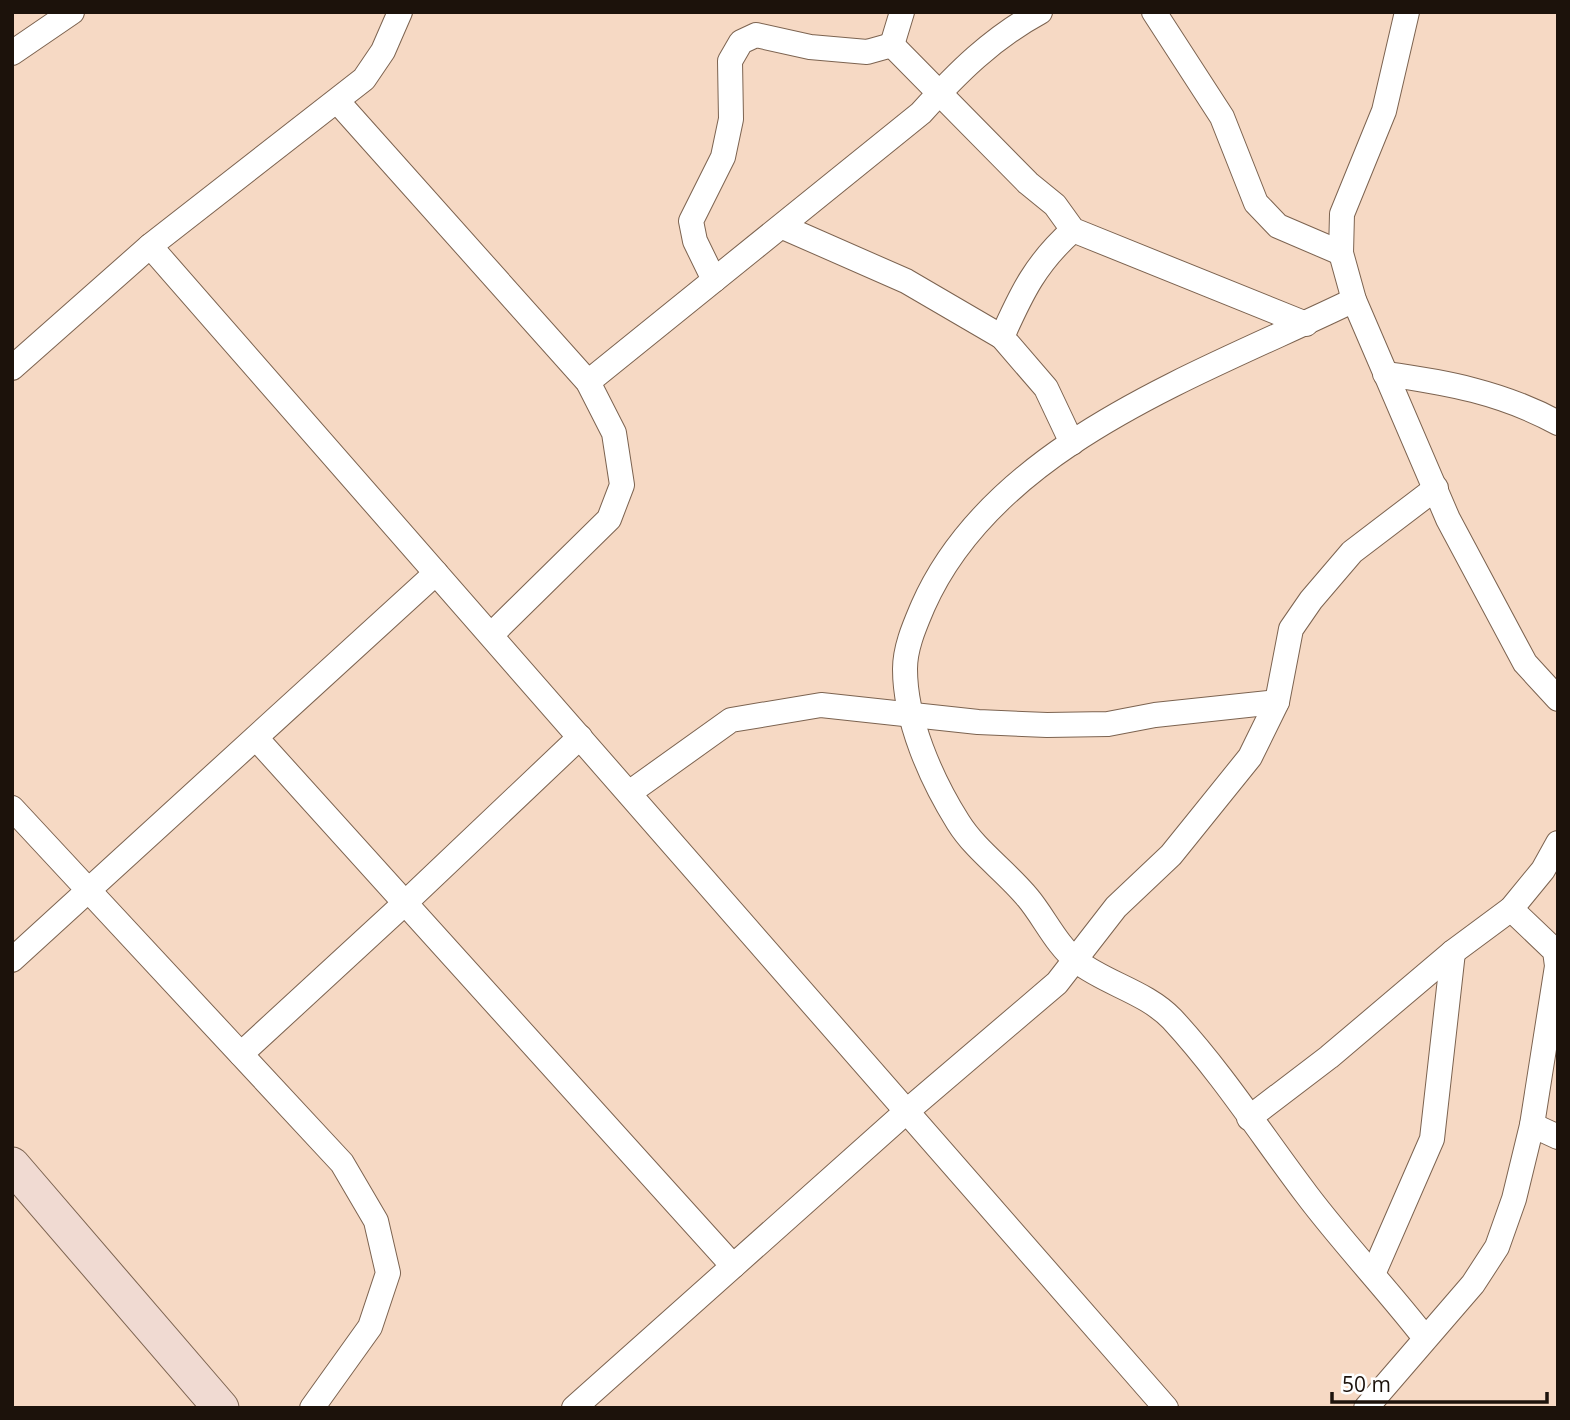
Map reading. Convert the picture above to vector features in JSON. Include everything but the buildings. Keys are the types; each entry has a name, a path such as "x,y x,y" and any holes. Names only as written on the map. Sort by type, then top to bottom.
{"street":[{"path":"12,53 72,12"},
{"path":"12,368 150,246 365,79 383,51 400,12"},
{"path":"892,45 902,12"},
{"path":"588,382 921,113 964,65 1013,27 1040,12"},
{"path":"1153,12 1222,117 1256,203 1278,226 1341,253"},
{"path":"1407,12 1384,111 1342,214 1341,253 1354,300 1414,447 1436,488 1448,519 1525,663 1558,699"},
{"path":"714,280 695,241 691,221 723,157 730,119 730,61 741,42 756,35 810,47 867,52 892,45"},
{"path":"892,45 1028,183 1055,205 1073,230 1306,324"},
{"path":"338,102 588,382 614,433 622,485 608,519 491,635"},
{"path":"783,227 906,281 1002,337 1046,388 1072,443"},
{"path":"1002,337 1026,283 1046,254 1073,230"},
{"path":"150,246 1166,1408"},
{"path":"1354,300 1135,405 1072,443 1008,490 967,534 936,578 911,634 905,668 912,715 926,757 958,822 976,846 1028,898 1076,961 1138,994 1170,1017 1311,1200 1374,1272 1425,1338"},
{"path":"1385,374 1451,383 1524,405 1558,423"},
{"path":"574,1408 907,1111 1036,1003 1076,961 1116,906 1171,855 1250,757 1277,702 1291,629 1311,600 1352,552 1436,488"},
{"path":"12,960 436,573"},
{"path":"629,793 731,720 821,705 1047,725 1108,724 1155,715 1277,702"},
{"path":"240,1054 580,737"},
{"path":"256,738 733,1266"},
{"path":"12,808 342,1163 376,1221 388,1273 370,1327 312,1408"},
{"path":"1249,1118 1329,1057 1453,952 1511,909 1543,870 1558,843"},
{"path":"1366,1408 1473,1284 1497,1247 1514,1199 1532,1125 1557,967 1555,951 1511,909"},
{"path":"1374,1272 1432,1139 1453,952"},
{"path":"1532,1125 1558,1137"},
{"path":"12,1165 221,1408"}]}
